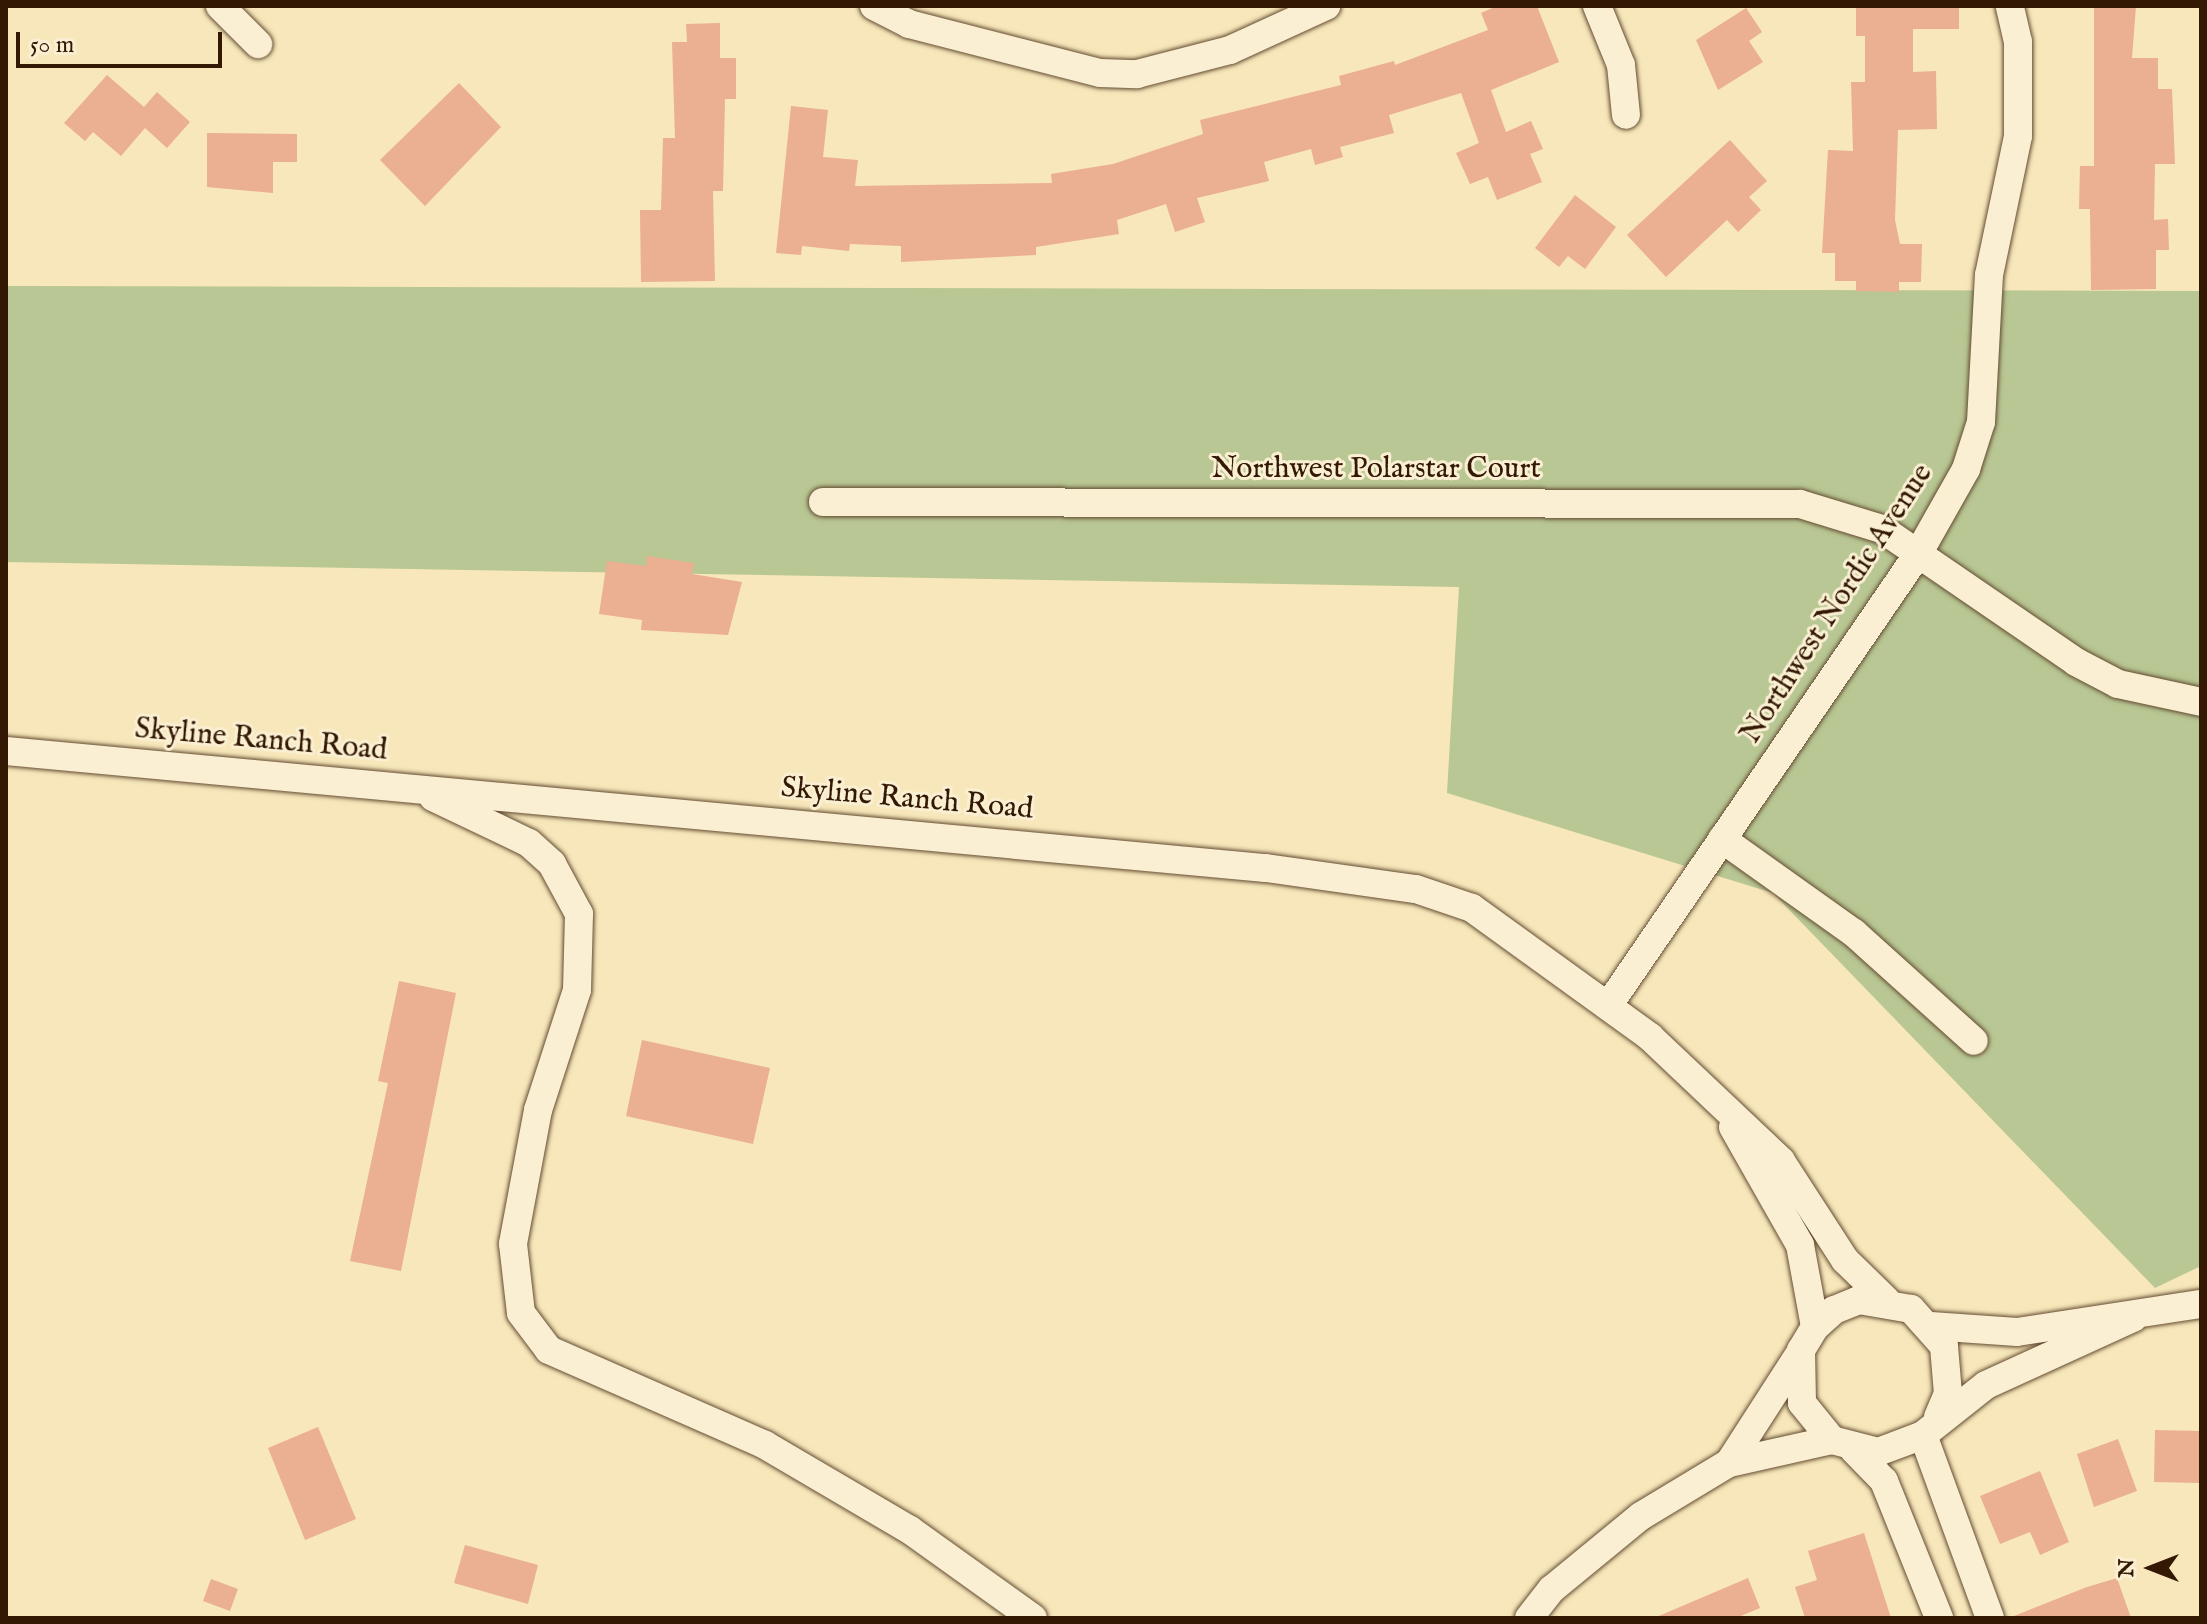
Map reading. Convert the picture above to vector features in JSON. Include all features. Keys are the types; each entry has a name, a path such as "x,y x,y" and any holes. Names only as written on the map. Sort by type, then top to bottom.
{"street":[{"path":"220,6 258,44"},
{"path":"874,6 924,28 1100,73 1137,74 1230,50 1326,6"},
{"path":"1597,6 1621,65 1626,115"},
{"name":"Northwest Nordic Avenue","path":"1608,1006 1918,554 1966,469 1981,422 1989,275 2018,136 2018,42 2010,6"},
{"name":"Northwest Polarstar Court","path":"823,502 1800,504 1882,529 2076,662 2118,684 2201,702"},
{"name":"Skyline Ranch Road","path":"6,751 1266,868 1416,889 1472,908 1608,1006 1781,1161 1845,1260 1886,1300"},
{"path":"415,788 529,843 552,864 579,914 577,990 538,1110 513,1244 521,1313 549,1350 765,1445 910,1530 1033,1618"},
{"path":"1722,839 1843,925 1974,1041"},
{"name":"Skyline Ranch Road","path":"1726,1112 1800,1245 1808,1339"},
{"path":"1729,1463 1808,1339 1847,1305 1886,1300 1931,1326 2017,1332 2133,1318 2201,1304"},
{"path":"1529,1618 1552,1589 1641,1516 1729,1463 1843,1445 1878,1452 1930,1426 1986,1385 2133,1318"},
{"path":"1931,1326 1950,1370 1930,1426 1990,1618"},
{"path":"1808,1339 1802,1403 1884,1481 1939,1618"}],"green space":[{"path":"6,286 2201,291 2201,1266 2155,1288 1773,893 1447,793 1459,587 6,562"}],"building":[{"path":"1497,6 1537,6 1559,62 1491,90 1506,132 1531,121 1543,149 1530,154 1542,182 1497,200 1488,177 1470,184 1456,153 1479,143 1461,93 1389,115 1394,133 1340,147 1343,157 1315,165 1311,149 1264,162 1269,181 1197,198 1205,222 1175,232 1166,204 1117,220 1119,234 1036,247 1036,255 901,262 901,246 850,244 849,251 802,246 801,255 776,253 791,106 828,110 823,157 858,160 855,186 1052,183 1051,174 1113,164 1203,134 1200,120 1341,85 1339,76 1394,61 1395,65 1488,30 1481,13"},
{"path":"1959,6 1959,29 1913,29 1913,72 1936,71 1937,129 1898,130 1895,220 1900,244 1922,244 1921,282 1899,282 1899,292 1856,291 1856,281 1835,281 1835,253 1822,253 1828,150 1853,151 1851,82 1865,82 1865,36 1856,36 1856,8"},
{"path":"2094,6 2136,6 2132,58 2158,58 2158,89 2172,89 2175,164 2155,164 2154,220 2168,219 2169,250 2156,250 2156,289 2091,290 2090,209 2079,209 2080,166 2094,166"},
{"path":"1746,8 1762,32 1749,41 1763,62 1718,90 1696,40"},
{"path":"720,23 720,58 736,58 736,99 725,99 723,191 713,191 715,281 641,282 640,210 661,210 663,138 675,138 672,42 687,42 686,24"},
{"path":"107,75 144,107 157,92 190,122 167,148 145,128 121,156 93,132 85,141 64,123"},
{"path":"459,83 501,127 425,206 380,160"},
{"path":"207,133 297,134 297,162 273,162 273,193 207,187"},
{"path":"1730,140 1767,181 1749,197 1761,210 1738,232 1727,220 1666,277 1627,235"},
{"path":"1575,195 1616,227 1585,269 1568,256 1559,267 1535,248"},
{"path":"647,556 694,563 692,574 742,582 728,635 641,630 642,620 599,614 607,561 646,566"},
{"path":"399,981 456,993 401,1271 350,1261 388,1083 378,1081"},
{"path":"642,1040 770,1068 753,1144 626,1116"},
{"path":"318,1427 356,1519 305,1540 268,1448"},
{"path":"2155,1430 2200,1431 2201,1483 2154,1482"},
{"path":"2118,1439 2137,1491 2094,1507 2077,1454"},
{"path":"2040,1471 2069,1542 2040,1555 2030,1532 2000,1544 1980,1496"},
{"path":"1864,1533 1891,1618 1805,1618 1795,1587 1817,1580 1808,1551"},
{"path":"465,1545 538,1565 528,1604 454,1583"},
{"path":"1748,1578 1760,1608 1736,1618 1654,1618"},
{"path":"2117,1578 2131,1618 2009,1618 2087,1587"},
{"path":"211,1579 238,1589 230,1611 203,1601"}]}
